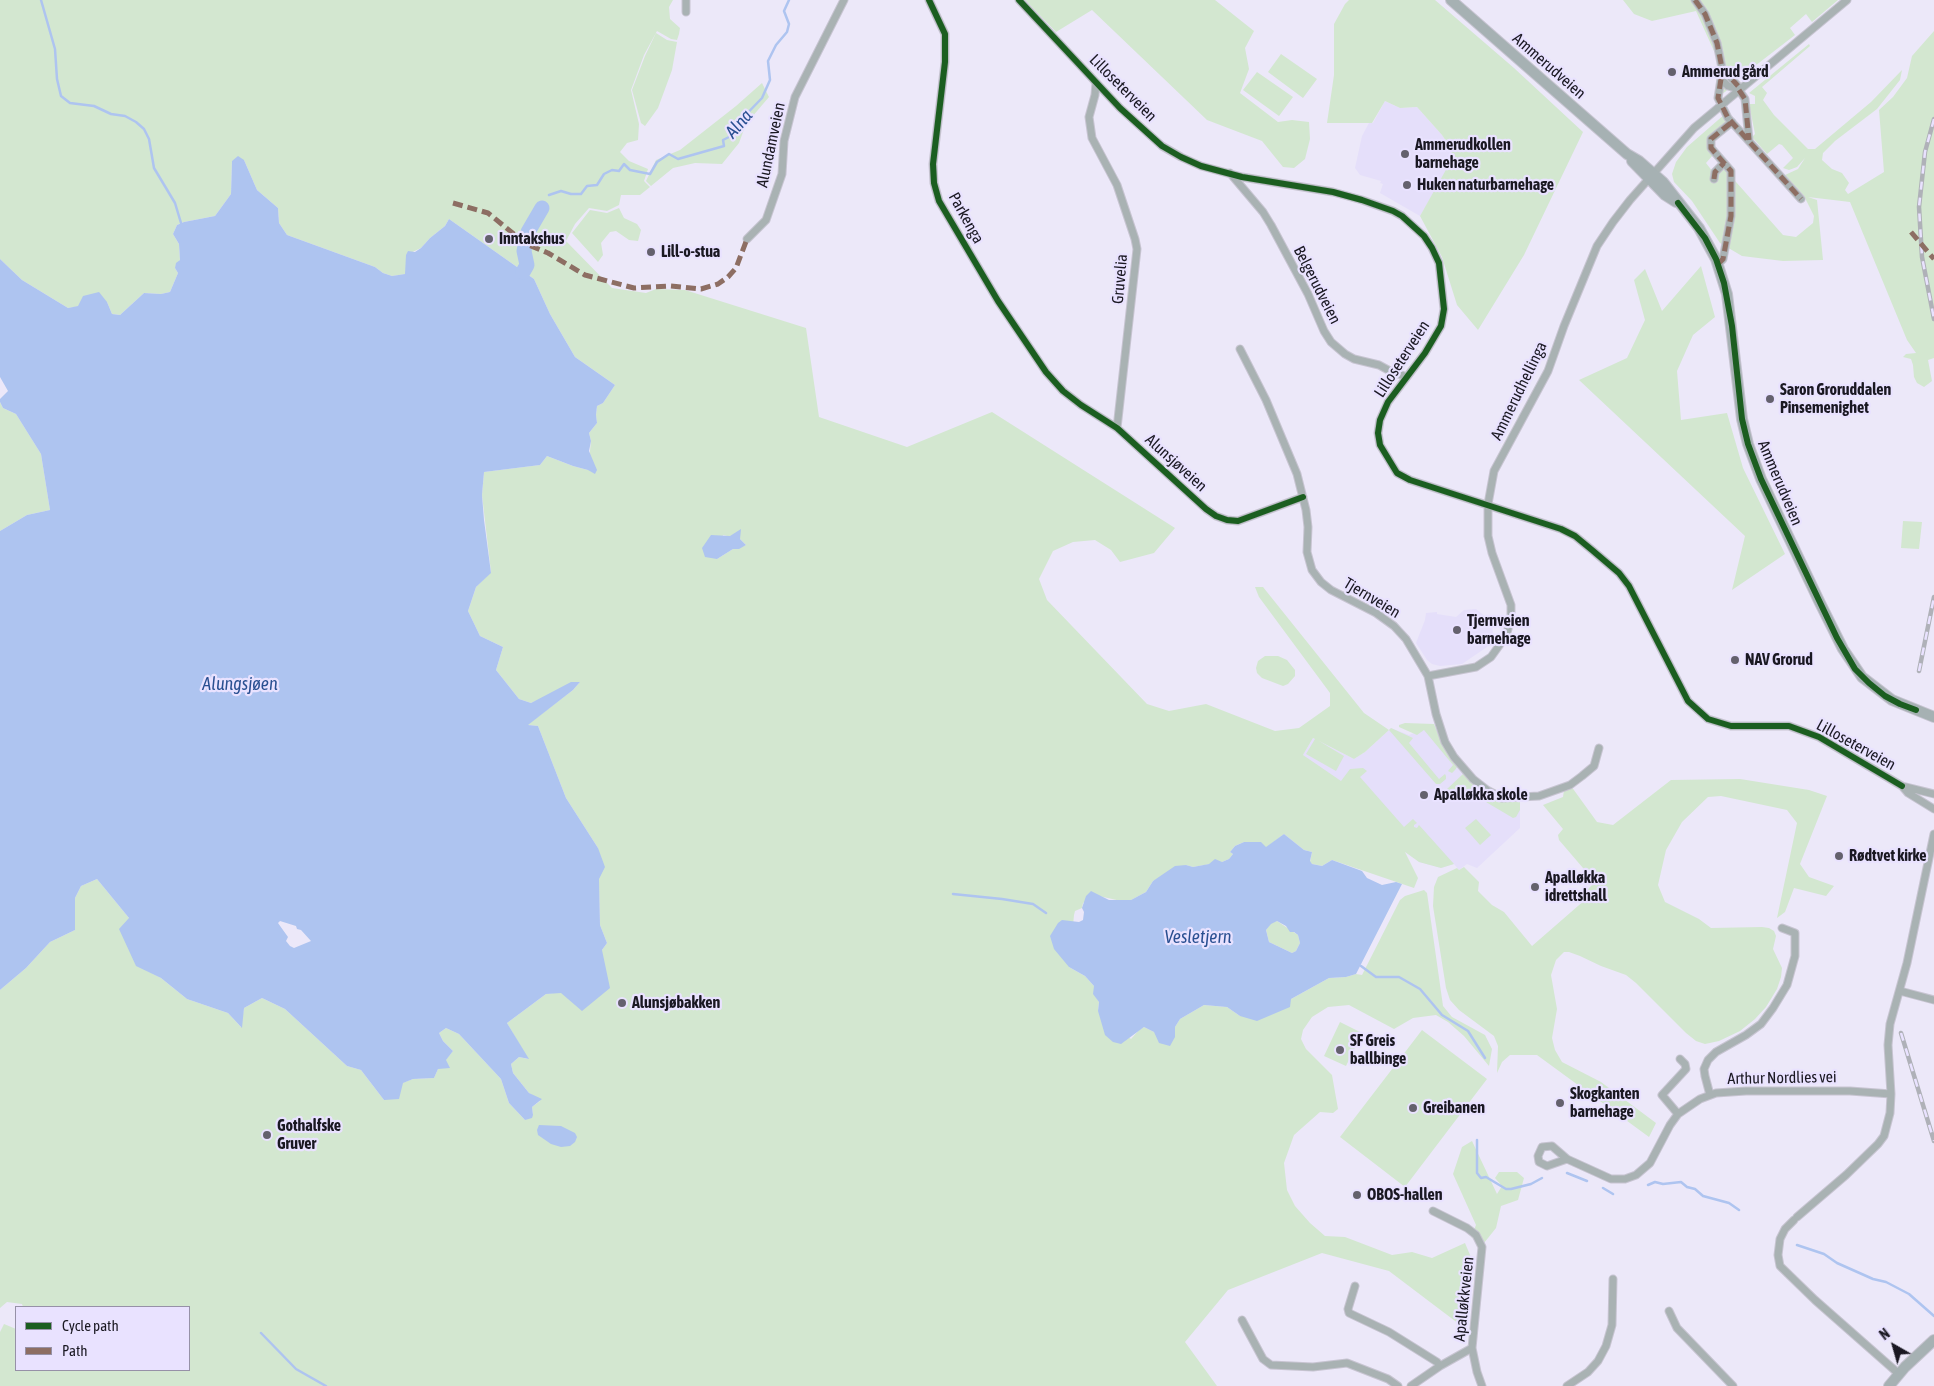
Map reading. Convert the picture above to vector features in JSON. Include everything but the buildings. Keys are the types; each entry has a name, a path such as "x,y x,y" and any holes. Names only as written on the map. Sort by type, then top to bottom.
{"street":[{"path":"686,0 686,12"},
{"name":"Alundamveien","path":"747,239 766,220 782,174 784,141 795,97 844,0"},
{"name":"Parkenga","path":"929,0 945,34 945,62 934,164 934,183 939,201 998,301 1046,372"},
{"name":"Lilloseterveien","path":"1019,0 1096,82 1162,146 1201,166 1242,177 1333,192 1393,210 1424,236 1439,263 1444,309 1441,326 1425,353 1388,402 1380,420 1378,433 1380,445 1397,473 1410,480 1561,529 1592,550 1619,573 1629,586 1688,701 1700,714 1708,719 1730,726 1789,726 1819,736 1902,786 1934,794"},
{"name":"Ammerudveien","path":"1451,0 1627,154 1639,161 1652,176 1671,190 1678,203 1699,228 1718,264 1730,308 1743,424 1751,453 1761,479 1837,638 1855,669 1869,683 1885,696 1934,718"},
{"path":"1695,0 1705,14 1717,43 1722,68 1718,98 1728,118 1801,199"},
{"name":"Ammerudhellinga","path":"1428,676 1476,667 1491,657 1506,636 1511,618 1511,605 1492,553 1488,536 1488,504 1494,471 1548,371 1564,326 1597,246 1613,222 1694,128 1725,102 1737,88 1847,0"},
{"path":"1722,68 1745,99 1749,140"},
{"path":"1721,79 1728,86 1737,88"},
{"name":"Gruvelia","path":"1096,82 1095,95 1089,117 1092,138 1117,186 1137,249 1117,428"},
{"path":"1718,264 1723,259 1731,216 1731,171 1711,148 1711,139 1732,122"},
{"path":"1714,179 1715,172 1724,163"},
{"name":"Belgerudveien","path":"1230,173 1264,212 1308,294 1324,331 1331,342 1354,359 1379,364 1390,371 1407,377"},
{"name":"Tjernveien","path":"1240,349 1266,400 1297,474 1308,527 1306,552 1316,577 1331,590 1376,613 1399,630 1406,639 1428,676 1440,728 1454,757 1473,779 1487,790 1502,798 1539,796 1570,785 1594,766 1599,748"},
{"name":"Alunsjøveien","path":"1046,372 1070,396 1117,428 1215,515 1227,520 1243,520 1303,497"},
{"name":"Ammerudveien","path":"1916,710 1934,710"},
{"name":"Lilloseterveien","path":"1902,786 1908,793 1934,808"},
{"path":"1899,1374 1815,1300 1780,1266 1778,1255 1780,1239 1785,1229 1882,1140 1890,1113 1889,1034 1892,1016 1900,991 1934,834"},
{"path":"1710,1094 1704,1069 1708,1060 1716,1052 1761,1024 1774,1008 1788,985 1795,956 1795,933 1782,928"},
{"path":"1900,991 1934,1000"},
{"path":"1678,1114 1662,1095 1686,1069 1680,1059"},
{"name":"Arthur Nordlies vei","path":"1567,1159 1611,1178 1625,1179 1636,1175 1650,1163 1678,1114 1710,1094 1730,1092 1834,1091 1891,1094"},
{"name":"Apalløkkveien","path":"1433,1211 1467,1228 1476,1235 1482,1247 1472,1348 1476,1372 1482,1386"},
{"path":"1567,1386 1582,1377 1593,1367 1608,1340 1613,1319 1613,1279"},
{"path":"1355,1286 1348,1309 1349,1313 1382,1328 1424,1353 1440,1366"},
{"path":"1669,1312 1678,1328 1734,1386"},
{"path":"1242,1320 1263,1359 1271,1365 1313,1367 1347,1363 1388,1379 1398,1386"},
{"path":"1889,1386 1934,1340"},
{"path":"1411,1386 1440,1366 1472,1348"}],"shaded area":[{"name":"Ammerudkollen barnehage","path":"1385,101 1400,108 1417,107 1442,135 1451,149 1453,159 1451,165 1420,216 1380,193 1383,184 1380,183 1381,181 1360,175 1355,168 1362,136 1369,123 1373,123"},
{"name":"Tjernveien barnehage","path":"1476,609 1491,621 1494,638 1487,647 1462,664 1440,666 1432,664 1427,660 1416,643 1426,613 1437,612 1437,614 1456,617 1464,610"},
{"name":"Apalløkka skole","path":"1434,724 1448,754 1464,775 1476,786 1512,801 1520,802 1520,828 1477,868 1467,864 1459,870 1454,864 1441,868 1419,862 1303,755 1313,738 1354,759 1365,752 1391,728 1409,735"}],"green space":[{"path":"0,0 673,0 669,7 670,19 680,28 677,40 671,39 657,31 644,55 631,90 639,124 638,140 627,143 620,152 629,161 648,169 644,181 650,187 640,195 621,195 619,205 607,211 589,208 575,224 566,241 612,288 646,293 656,289 685,290 806,328 819,417 907,447 992,412 1175,528 1154,553 1120,562 1111,550 1095,540 1073,542 1053,551 1039,579 1047,600 1147,704 1169,711 1206,704 1275,731 1299,728 1330,706 1330,693 1259,597 1255,587 1263,587 1364,713 1389,730 1365,752 1354,759 1319,741 1344,756 1336,771 1306,754 1315,739 1313,738 1303,755 1341,781 1350,769 1363,768 1367,771 1360,777 1404,827 1413,819 1417,823 1414,827 1417,828 1419,825 1454,864 1441,868 1419,862 1405,852 1418,878 1414,888 1332,860 1322,866 1312,864 1310,862 1312,852 1304,850 1284,834 1266,848 1244,842 1235,846 1230,852 1233,854 1229,859 1193,867 1186,865 1153,881 1146,892 1131,900 1121,901 1099,896 1083,903 1082,908 1075,911 1074,915 1069,967 1085,976 1094,986 1094,993 1099,1002 1098,1011 1131,1039 1144,1027 1154,1032 1175,1037 1175,1027 1180,1019 1204,1005 1227,1007 1240,1016 1291,999 1329,978 1346,977 1356,974 1362,975 1400,900 1405,896 1424,890 1427,893 1443,1006 1452,1017 1485,1035 1492,1049 1489,1066 1464,1036 1448,1022 1436,1015 1413,1018 1394,1029 1349,1005 1328,1007 1312,1017 1303,1030 1301,1039 1306,1049 1332,1075 1338,1109 1333,1113 1320,1112 1294,1135 1284,1163 1287,1190 1295,1206 1325,1236 1345,1237 1392,1255 1412,1252 1432,1258 1465,1243 1473,1262 1463,1327 1389,1271 1322,1253 1228,1290 1185,1342 1217,1386 0,1386 0,1332 4,1324 15,1329 15,1371 190,1371 190,1306 23,1306 22,1304 7,1302 0,1308 0,990 26,968 50,942 75,930 75,898 81,886 97,879 129,918 136,965 161,978 187,999 228,1013 241,1027 244,1008 262,998 285,1009 347,1066 361,1070 384,1100 402,1083 413,1079 434,1078 438,1069 453,1051 443,1041 439,1033 446,1028 459,1034 501,1079 509,1103 525,1120 533,1115 532,1107 540,1101 529,1093 513,1073 511,1064 519,1057 528,1059 507,1023 546,994 561,992 575,1003 607,943 600,925 598,848 566,798 538,726 527,725 573,690 580,682 531,703 519,699 496,670 503,647 480,636 468,611 476,587 491,572 482,495 484,472 540,465 547,456 588,470 591,441 589,433 597,423 597,406 603,403 615,385 575,357 550,314 534,279 449,219 445,226 421,248 406,255 406,274 392,276 383,273 375,267 287,235 279,223 278,208 257,190 244,160 232,161 231,194 215,216 177,225 173,234 179,244 180,260 175,268 178,273 170,292 161,294 144,293 120,315 112,314 107,302 68,308 22,280 0,259","holes":["723,535 740,539 746,545 733,549 717,559"]},
{"path":"1025,0 1215,0 1254,31 1245,48 1249,69 1240,93 1278,122 1292,120 1309,122 1310,139 1305,159 1294,168 1283,167 1262,141 1207,120 1092,10 1056,32"},
{"path":"1349,0 1435,0 1514,68 1583,132 1524,255 1478,330 1457,305 1442,257 1420,216 1452,159 1451,149 1442,135 1417,107 1400,108 1385,101 1372,123 1327,123 1334,75 1334,24"},
{"path":"1623,0 1838,0 1812,22 1806,14 1790,28 1795,35 1715,98 1718,60 1696,11 1652,21 1634,14"},
{"path":"1934,31 1934,358 1928,360 1932,381 1924,387 1917,383 1914,377 1911,359 1903,357 1906,354 1916,353 1907,340 1850,202 1808,197 1817,200 1823,260 1783,261 1742,256 1720,243 1692,201 1674,182 1672,174 1676,162 1687,147 1725,114 1726,125 1712,137 1713,155 1706,163 1713,172 1721,165 1783,235 1796,237 1813,223 1814,216 1804,196 1785,175 1798,169 1805,158 1797,167 1789,170 1783,168 1793,158 1782,145 1779,144 1767,154 1752,137 1755,134 1749,104 1755,104 1755,96 1749,93 1809,44 1810,46 1762,87 1767,93 1763,100 1774,115 1808,149 1815,149 1871,102 1902,70 1900,80 1877,109 1835,141 1823,153 1822,160 1832,169 1842,173 1849,183 1845,190 1848,194 1884,172 1879,110 1893,97 1907,78 1912,56"},
{"path":"656,33 667,40 677,42 672,70 658,108 645,126 641,123 632,90"},
{"path":"1281,54 1317,79 1303,98 1268,72"},
{"path":"1257,72 1293,97 1279,116 1243,90"},
{"path":"762,83 769,97 746,124 739,143 722,164 695,163 673,168 651,186 646,181 656,160 680,150"},
{"path":"619,208 624,218 637,224 641,230 638,241 629,240 616,231 610,232 601,243 603,255 598,262 572,233 590,210 607,213"},
{"path":"1701,266 1715,317 1693,335 1677,371 1681,420 1727,413 1743,468 1785,554 1732,590 1745,536 1579,380 1627,358 1645,320 1634,280 1645,269 1662,311"},
{"path":"0,402 3,408 16,414 41,454 50,510 27,515 0,531"},
{"path":"1903,521 1922,522 1919,549 1901,548"},
{"path":"1265,656 1278,656 1287,660 1295,670 1295,676 1288,684 1283,686 1262,678 1257,673 1258,661"},
{"path":"1405,723 1434,724 1441,742 1457,767 1452,773 1448,771 1453,765 1424,730 1417,735 1399,727 1399,725"},
{"path":"1391,728 1413,738 1409,743 1439,779 1445,774 1446,779 1440,784 1436,784 1389,730"},
{"path":"1463,774 1476,786 1512,801 1520,802 1520,810 1516,817 1513,818 1486,802 1479,794 1474,798 1462,789 1450,799 1446,795 1446,790"},
{"path":"1740,779 1809,790 1827,796 1800,864 1809,877 1834,886 1826,896 1794,888 1785,912 1777,918 1797,823 1787,810 1721,796 1708,797 1682,822 1666,850 1658,885 1665,902 1699,919 1711,928 1762,927 1774,931 1776,936 1773,949 1782,968 1777,989 1766,1007 1740,1031 1719,1041 1705,1044 1696,1041 1686,1033 1626,975 1580,956 1564,952 1556,960 1551,975 1557,1009 1552,1038 1555,1050 1562,1062 1601,1082 1656,1123 1649,1137 1537,1055 1510,1055 1502,1062 1497,1073 1498,1046 1494,1036 1459,1010 1450,1000 1446,988 1433,906 1434,887 1438,877 1457,868 1459,870 1464,867 1479,882 1478,891 1492,905 1504,912 1532,946 1586,899 1583,894 1595,882 1559,840 1558,835 1563,829 1543,805 1563,797 1564,790 1571,786 1597,822 1613,825 1671,780"},
{"path":"1476,819 1491,835 1480,845 1465,828"},
{"path":"1277,921 1298,935 1300,943 1296,951 1292,953 1269,942 1266,930 1271,923"},
{"name":"SF Greis ballbinge","path":"1340,1022 1362,1033 1346,1066 1324,1056"},
{"name":"Greibanen","path":"1422,1030 1487,1079 1405,1187 1340,1137"},
{"path":"1472,1141 1497,1194 1502,1186 1495,1178 1499,1172 1517,1172 1524,1178 1518,1200 1501,1206 1496,1228 1484,1243 1480,1244 1471,1237 1476,1225 1453,1174 1462,1147"}],"water":[{"name":"Alungsjøen","path":"238,156 244,160 257,190 278,208 279,223 287,235 375,267 383,273 392,276 405,274 408,251 415,252 421,248 445,226 449,219 534,279 550,314 575,357 615,385 603,403 597,406 597,423 589,433 591,441 589,451 597,470 595,474 547,456 540,465 484,472 482,495 491,573 476,587 468,611 480,636 503,647 496,670 519,699 531,703 571,682 580,682 573,690 528,725 538,726 566,798 598,848 605,867 599,879 600,925 607,943 602,950 610,988 582,1011 561,993 546,994 507,1023 529,1059 519,1057 511,1064 513,1073 529,1093 542,1099 532,1107 532,1118 525,1120 509,1103 501,1079 459,1034 446,1028 439,1033 443,1041 453,1051 446,1060 450,1068 438,1069 434,1078 413,1079 403,1083 399,1099 384,1100 361,1070 347,1066 285,1009 262,998 244,1008 242,1028 228,1013 187,999 161,978 136,966 119,929 129,918 97,879 81,886 75,898 75,930 50,942 26,968 0,990 0,531 27,515 50,510 41,454 16,414 3,408 0,402 0,399 8,391 0,377 0,259 22,280 68,308 78,306 83,296 99,292 107,302 112,314 120,315 144,293 161,294 170,292 178,273 175,268 176,263 180,260 179,244 173,234 177,225 215,216 231,194 232,161","holes":["280,921 296,926 311,941 294,948 286,941 288,937 278,923"]},
{"path":"741,529 740,539 746,545 739,549 733,549 717,559 705,557 702,548 711,535 730,536"},
{"name":"Vesletjern","path":"1284,834 1304,850 1312,852 1310,861 1312,864 1322,866 1332,860 1362,871 1367,878 1382,885 1396,882 1402,884 1356,974 1346,977 1329,978 1291,999 1290,1007 1257,1021 1240,1016 1227,1007 1204,1005 1180,1019 1175,1027 1175,1037 1170,1046 1159,1043 1154,1032 1144,1027 1121,1044 1113,1042 1105,1035 1098,1011 1099,1002 1093,994 1094,986 1085,976 1069,967 1054,949 1050,936 1058,923 1062,920 1079,922 1083,920 1084,912 1082,908 1086,896 1091,891 1109,900 1131,900 1146,892 1153,881 1175,866 1186,865 1193,867 1209,864 1215,859 1222,862 1229,859 1233,854 1230,852 1235,846 1244,842 1261,842 1266,847","holes":["1277,921 1286,926 1290,932 1298,935 1300,943 1296,951 1292,953 1269,942 1266,930"]},
{"path":"539,1125 561,1126 575,1133 577,1137 570,1146 561,1147 551,1144 538,1135"}],"waterway":[{"path":"41,0 55,49 57,79 61,96 70,103 94,106 111,114 125,116 144,129 149,139 154,168 175,203 181,223"},
{"name":"Alna","path":"549,195 561,191 581,194 587,186 597,185 604,174 612,170 619,171 624,164 630,170 650,174 657,162 669,154 678,159 724,146 723,140 733,135 734,127 762,98 770,80 768,61 776,45 787,32 789,24 784,11 789,0"},
{"name":"Alna","path":"527,241 528,232 542,208"},
{"name":"Alna","path":"523,272 527,265 524,251 525,246"},
{"path":"953,894 1033,904 1046,913"},
{"path":"1361,966 1376,977 1399,977 1420,989 1442,1015 1468,1031 1485,1058"},
{"path":"1477,1140 1477,1173 1481,1178 1486,1177 1506,1189 1531,1184 1542,1178"},
{"path":"1567,1173 1587,1181"},
{"path":"1648,1185 1655,1182 1663,1184 1681,1182 1687,1187 1695,1189 1703,1196 1729,1203 1739,1210"},
{"path":"1603,1188 1613,1194"},
{"path":"1797,1245 1824,1254 1837,1263 1873,1279 1886,1282 1909,1294 1934,1316"},
{"path":"261,1333 296,1369 326,1386"}],"railway":[{"path":"1934,119 1925,152 1919,207 1922,257 1934,319"},
{"path":"1919,671 1934,597"},
{"path":"1901,1033 1934,1141"}],"marked path":[{"path":"1695,0 1705,14 1717,43 1722,68 1738,86"},
{"path":"1721,79 1718,98 1728,118 1801,199"},
{"path":"1739,90 1745,99 1749,140"},
{"path":"1718,264 1723,259 1731,216 1731,171 1711,148 1711,139 1732,122"},
{"path":"1714,179 1715,172 1724,163"},
{"path":"453,203 488,213 526,244 548,253 585,275 634,288 670,286 701,289 718,284 736,268 747,239"},
{"path":"1911,232 1934,259"}],"cycle path":[{"path":"929,0 945,34 945,62 933,164 934,183 939,201 998,301 1046,372 1063,391 1117,428 1216,516 1238,521 1303,497"},
{"path":"1019,0 1120,108 1162,146 1201,166 1242,177 1333,192 1362,200 1402,216 1424,236 1439,263 1444,309 1441,326 1425,353 1388,402 1380,420 1378,433 1380,445 1397,473 1410,480 1561,529 1575,536 1619,573 1629,586 1688,701 1708,719 1731,726 1789,726 1819,737 1902,786"},
{"path":"1678,203 1705,238 1716,259 1724,283 1732,326 1742,419 1748,444 1761,479 1837,638 1855,669 1885,696 1916,710"}],"place":[{"name":"Ammerud gård","path":"1672,72"},
{"name":"Ammerudkollen barnehage","path":"1405,154"},
{"name":"Huken naturbarnehage","path":"1407,185"},
{"name":"Inntakshus","path":"489,239"},
{"name":"Lill-o-stua","path":"651,252"},
{"name":"Saron Groruddalen Pinsemenighet","path":"1770,399"},
{"name":"Tjernveien barnehage","path":"1457,630"},
{"name":"NAV Grorud","path":"1735,660"},
{"name":"Apalløkka skole","path":"1424,795"},
{"name":"Rødtvet kirke","path":"1839,856"},
{"name":"Apalløkka idrettshall","path":"1535,887"},
{"name":"Alunsjøbakken","path":"622,1003"},
{"name":"SF Greis ballbinge","path":"1340,1050"},
{"name":"Skogkanten barnehage","path":"1560,1103"},
{"name":"Greibanen","path":"1413,1108"},
{"name":"Gothalfske Gruver","path":"267,1135"},
{"name":"OBOS-hallen","path":"1357,1195"}]}
